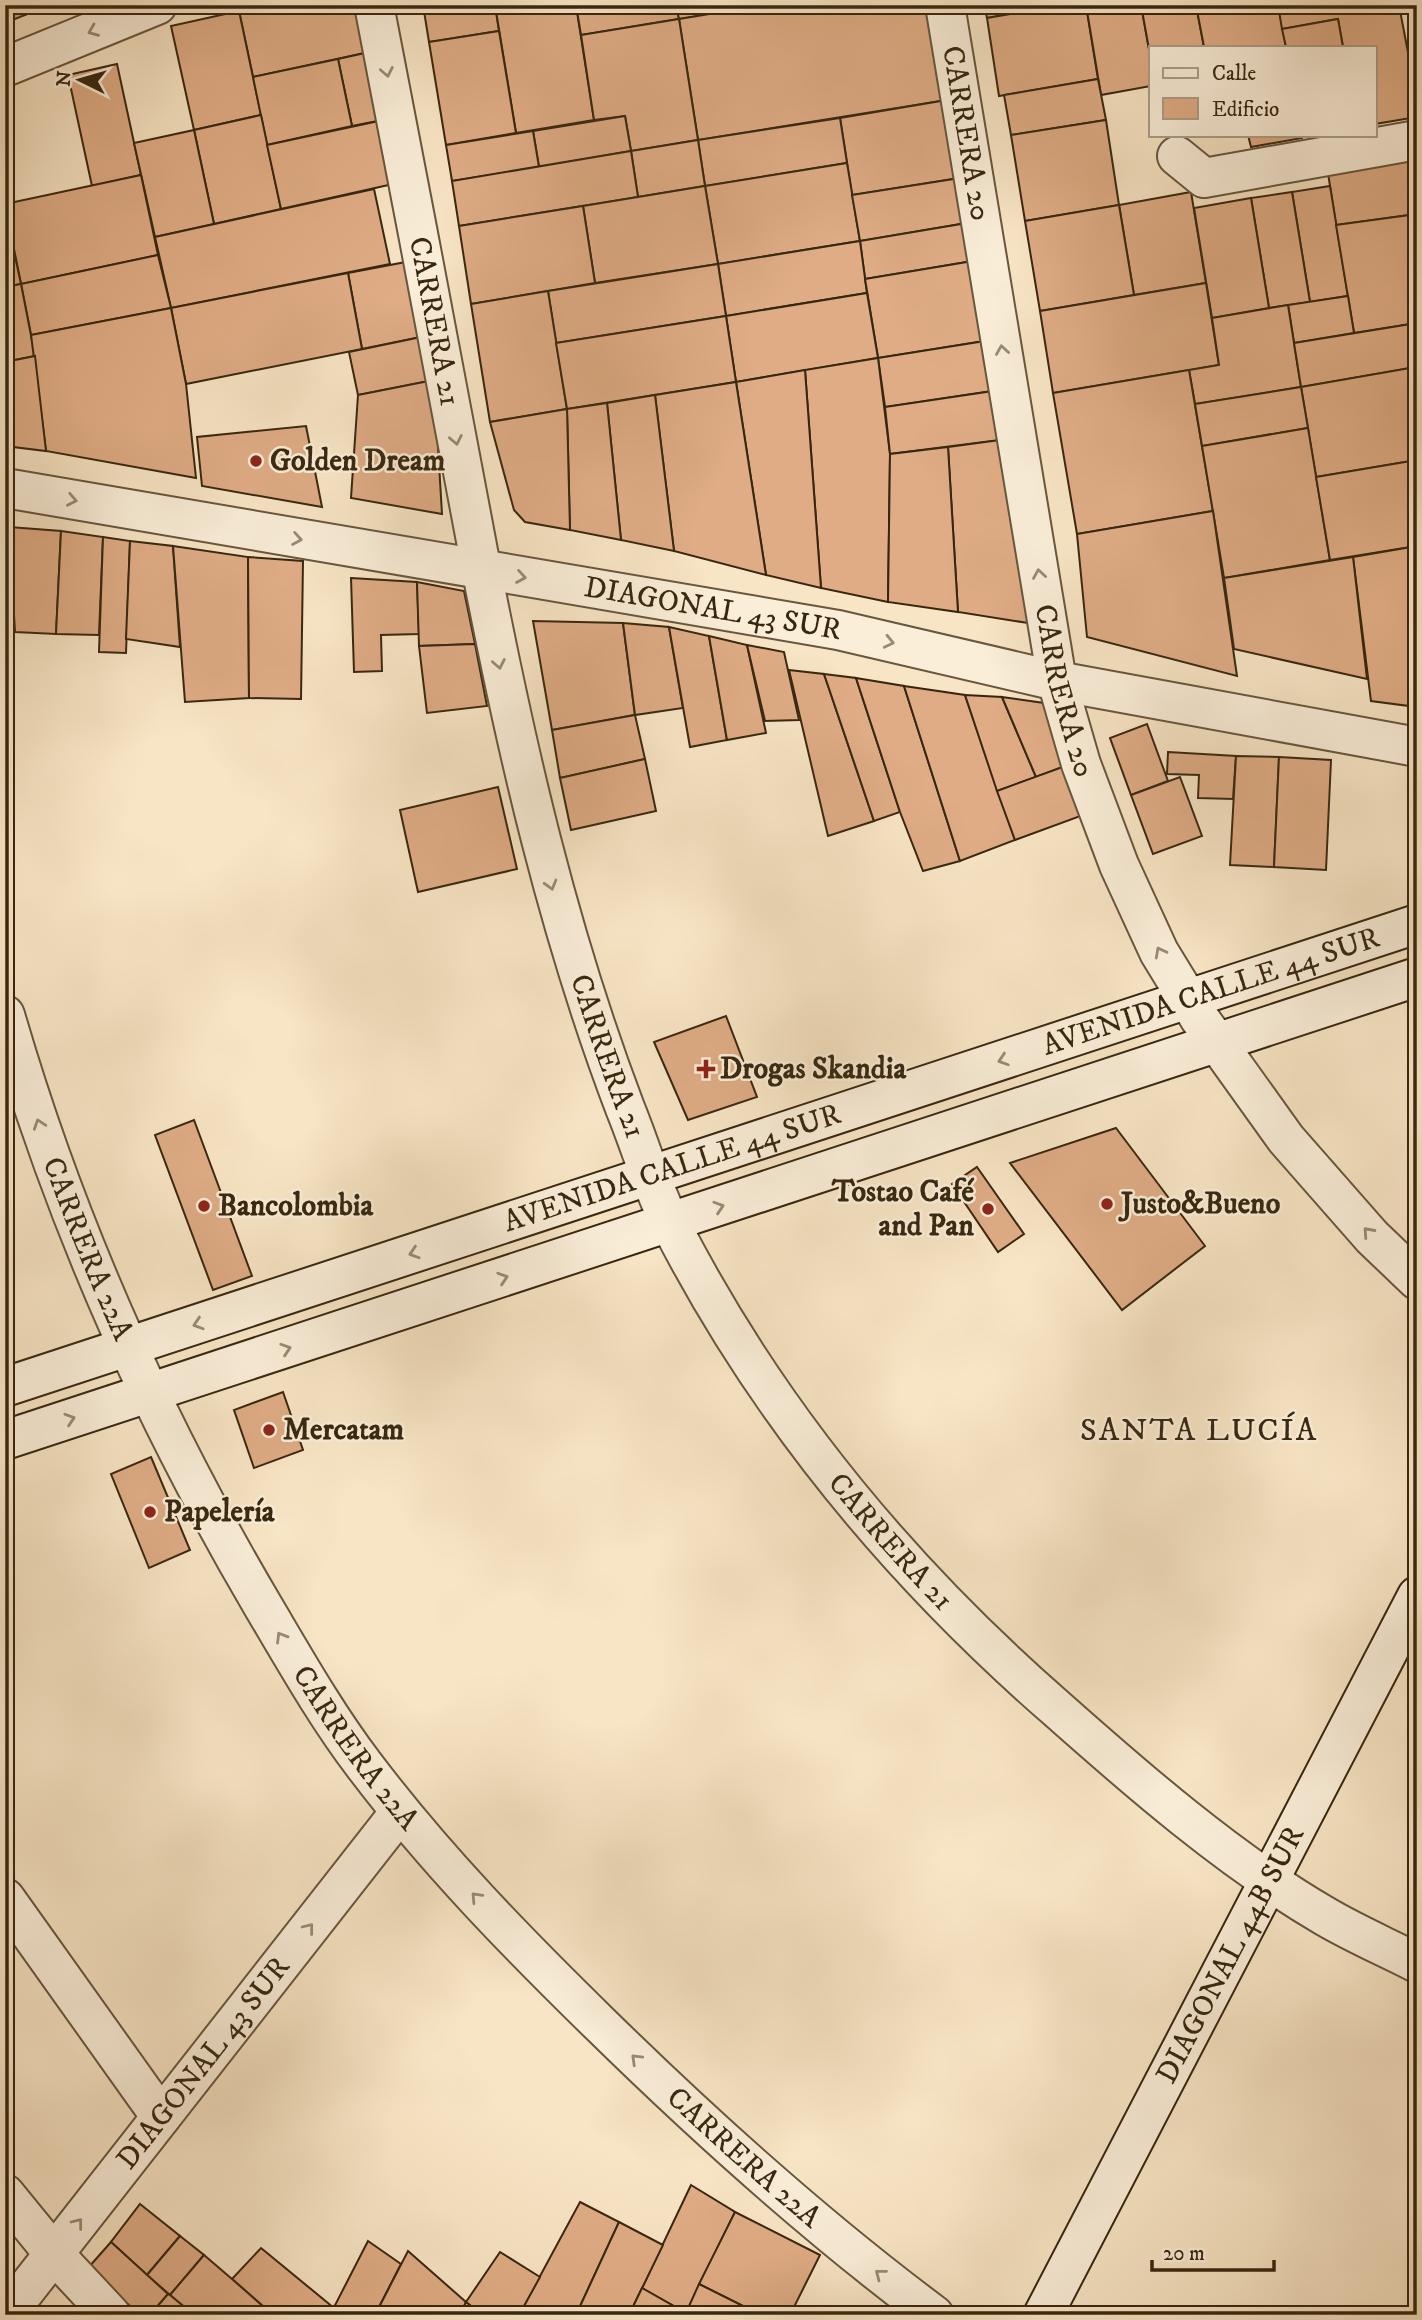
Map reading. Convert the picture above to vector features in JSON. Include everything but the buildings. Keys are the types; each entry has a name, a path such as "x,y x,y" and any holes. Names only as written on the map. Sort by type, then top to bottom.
{"street":[{"path":"5,67 156,5"},
{"name":"CARRERA 21","path":"374,5 508,709 539,842 598,1038 670,1223 742,1351 826,1470 914,1570 1012,1670 1132,1775 1269,1880 1324,1916 1417,1963"},
{"name":"CARRERA 20","path":"944,5 1057,681 1081,764 1119,865 1159,952 1188,999 1286,1139 1372,1237 1417,1280"},
{"path":"1177,156 1204,178 1417,140"},
{"name":"DIAGONAL 43 SUR","path":"5,488 838,630 1057,681 1417,747"},
{"name":"AVENIDA CALLE 44 SUR","path":"5,1387 1417,924"},
{"name":"AVENIDA CALLE 44 SUR","path":"5,1440 1417,977"},
{"name":"CARRERA 22A","path":"5,1015 61,1186 151,1392 222,1535 313,1690 400,1812 557,1982 653,2075 732,2149 858,2256 934,2315"},
{"name":"DIAGONAL 44B SUR","path":"1044,2315 1417,1596"},
{"name":"DIAGONAL 43 SUR","path":"6,2315 400,1812"},
{"path":"5,1898 161,2116"},
{"path":"5,2194 54,2254 111,2315"}],"place":[{"name":"Golden Dream","path":"256,461"},
{"name":"Drogas Skandia","path":"706,1069"},
{"name":"Justo&Bueno","path":"1107,1204"},
{"name":"Bancolombia","path":"204,1206"},
{"name":"Tostao Café and Pan","path":"988,1209"},
{"name":"Mercatam","path":"269,1430"},
{"name":"Papelería","path":"150,1512"}],"district":[{"name":"SANTA LUCÍA","path":"1199,1431"}]}
